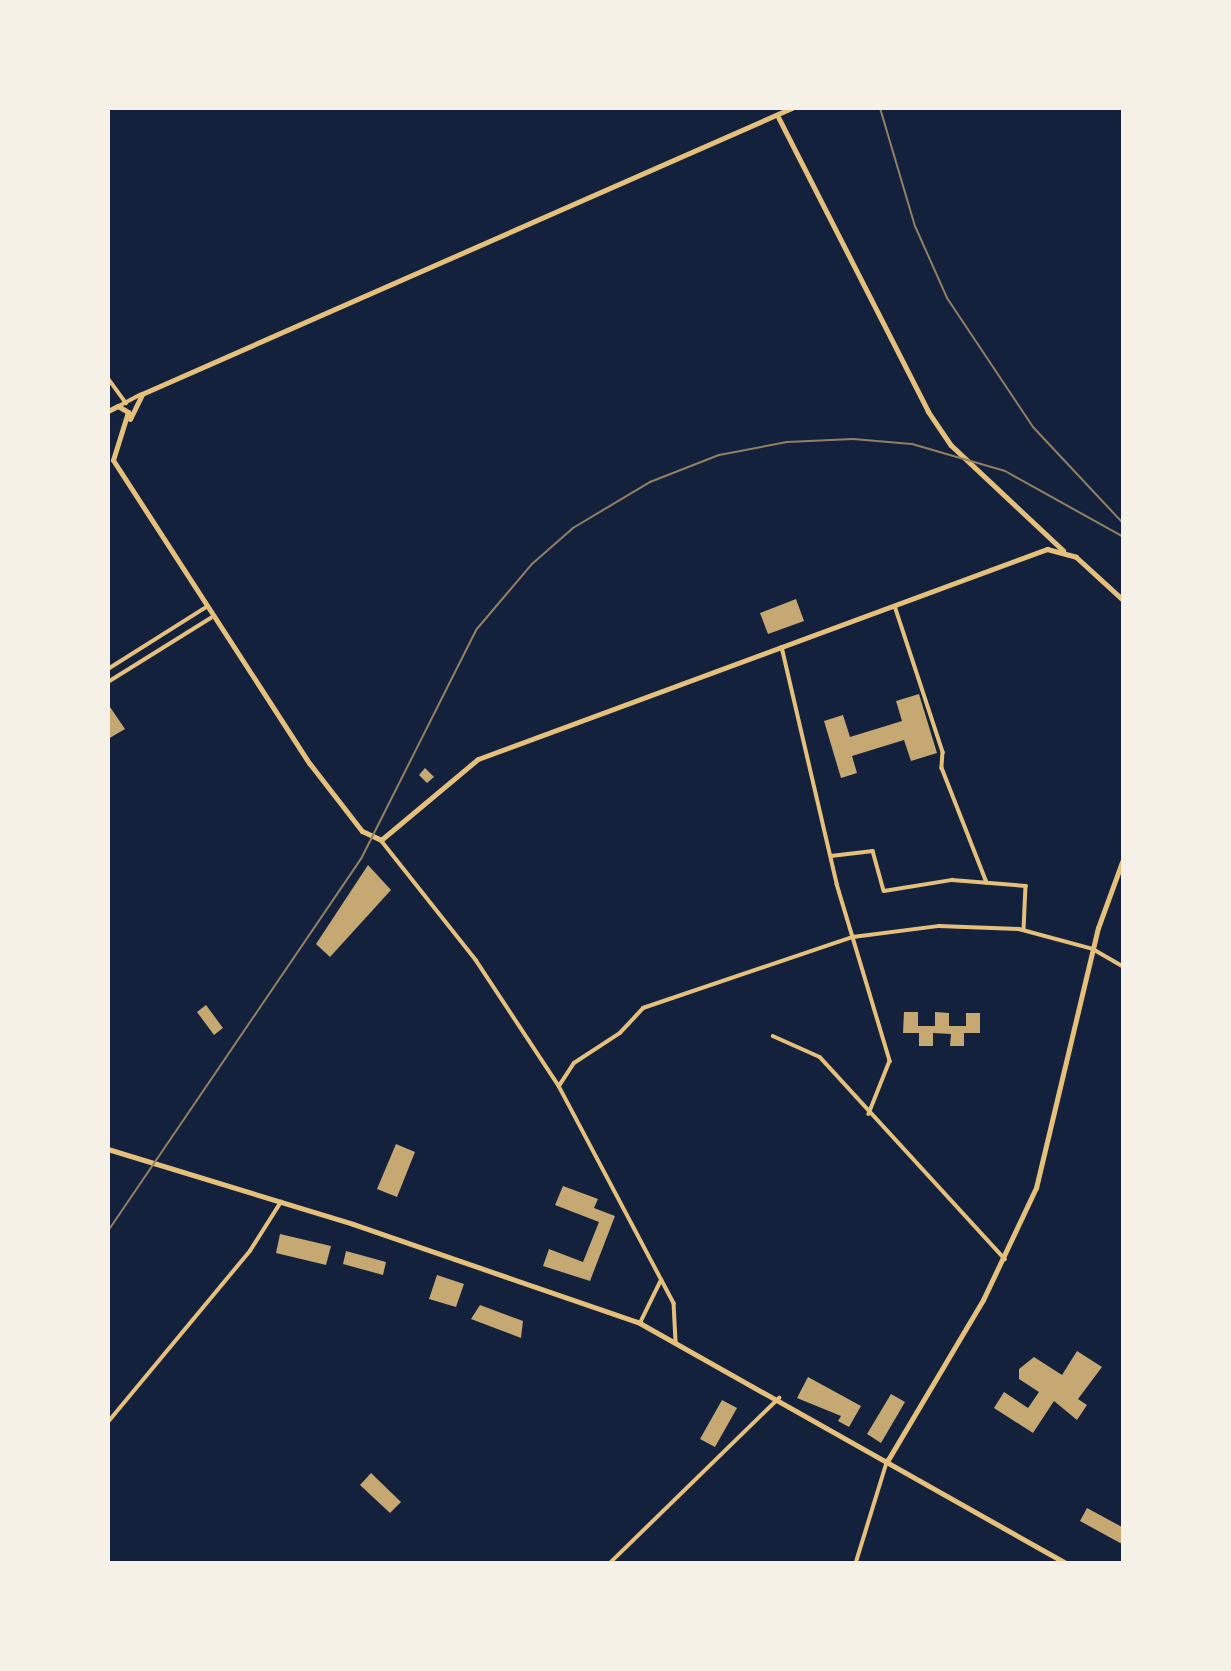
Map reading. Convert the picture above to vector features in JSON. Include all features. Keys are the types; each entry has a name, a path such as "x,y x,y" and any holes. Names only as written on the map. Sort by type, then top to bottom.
{"main road":[{"path":"792,108 779,118 142,394 111,459 211,618 310,764 362,831 381,840 478,759 1047,549 1063,550"},
{"path":"779,118 928,411 951,445 1063,550 1122,599"},
{"path":"108,411 118,406 128,422"},
{"path":"888,1460 1005,1259 1049,1141 1093,949 1122,862"},
{"path":"108,1149 281,1202 640,1323 779,1398 1064,1563"}],"street":[{"path":"108,378 126,402"},
{"path":"118,406 142,394"},
{"path":"895,606 942,768 986,881"},
{"path":"108,669 205,608"},
{"path":"108,682 211,618"},
{"path":"782,647 831,856 890,1061 869,1114"},
{"path":"381,840 476,960 559,1086 674,1303 676,1342"},
{"path":"831,856 873,851 884,891 952,880 986,881 1026,887 1024,930"},
{"path":"559,1086 573,1063 620,1033 643,1009 853,937 939,926 1024,930 1093,949 1122,966"},
{"path":"773,1036 820,1057 869,1114 1005,1259"},
{"path":"108,1422 250,1251 281,1202"},
{"path":"640,1323 661,1278"},
{"path":"611,1563 779,1398"},
{"path":"856,1563 888,1460"}],"building":[{"path":"796,599 804,621 768,634 760,613"},
{"path":"919,694 937,753 911,761 904,740 852,756 857,773 841,778 824,721 843,715 850,737 902,721 896,701"},
{"path":"108,704 125,729 108,739 110,716"},
{"path":"425,768 434,777 427,783 419,775"},
{"path":"368,865 391,890 330,957 316,944"},
{"path":"206,1005 223,1028 214,1035 197,1012"},
{"path":"904,1012 918,1012 918,1026 935,1026 935,1012 949,1013 949,1026 966,1026 966,1013 980,1013 980,1033 964,1033 964,1046 950,1046 951,1034 933,1033 933,1046 919,1046 919,1033 903,1033"},
{"path":"396,1144 415,1152 397,1197 377,1189"},
{"path":"563,1186 598,1199 594,1208 615,1216 590,1281 543,1266 549,1249 583,1262 599,1222 555,1205"},
{"path":"280,1234 331,1246 326,1265 276,1253"},
{"path":"346,1251 386,1262 383,1275 343,1264"},
{"path":"437,1275 464,1284 456,1307 429,1299"},
{"path":"480,1305 523,1321 521,1338 471,1319"},
{"path":"1077,1351 1102,1367 1078,1399 1087,1405 1077,1420 1054,1401 1033,1433 994,1408 1004,1392 1028,1408 1039,1392 1019,1379 1019,1369 1034,1357 1062,1375"},
{"path":"808,1377 861,1406 849,1427 838,1421 841,1416 797,1398"},
{"path":"891,1394 905,1402 881,1443 867,1434"},
{"path":"722,1400 737,1408 715,1447 700,1439"},
{"path":"371,1473 401,1502 390,1513 360,1485"},
{"path":"1087,1508 1122,1527 1122,1544 1080,1521"}],"railway":[{"path":"880,108 915,226 947,298 1033,427 1122,522"},
{"path":"108,1231 361,859 476,630 532,564 573,528 650,482 719,455 787,442 853,439 912,444 1005,471 1122,536"}]}
